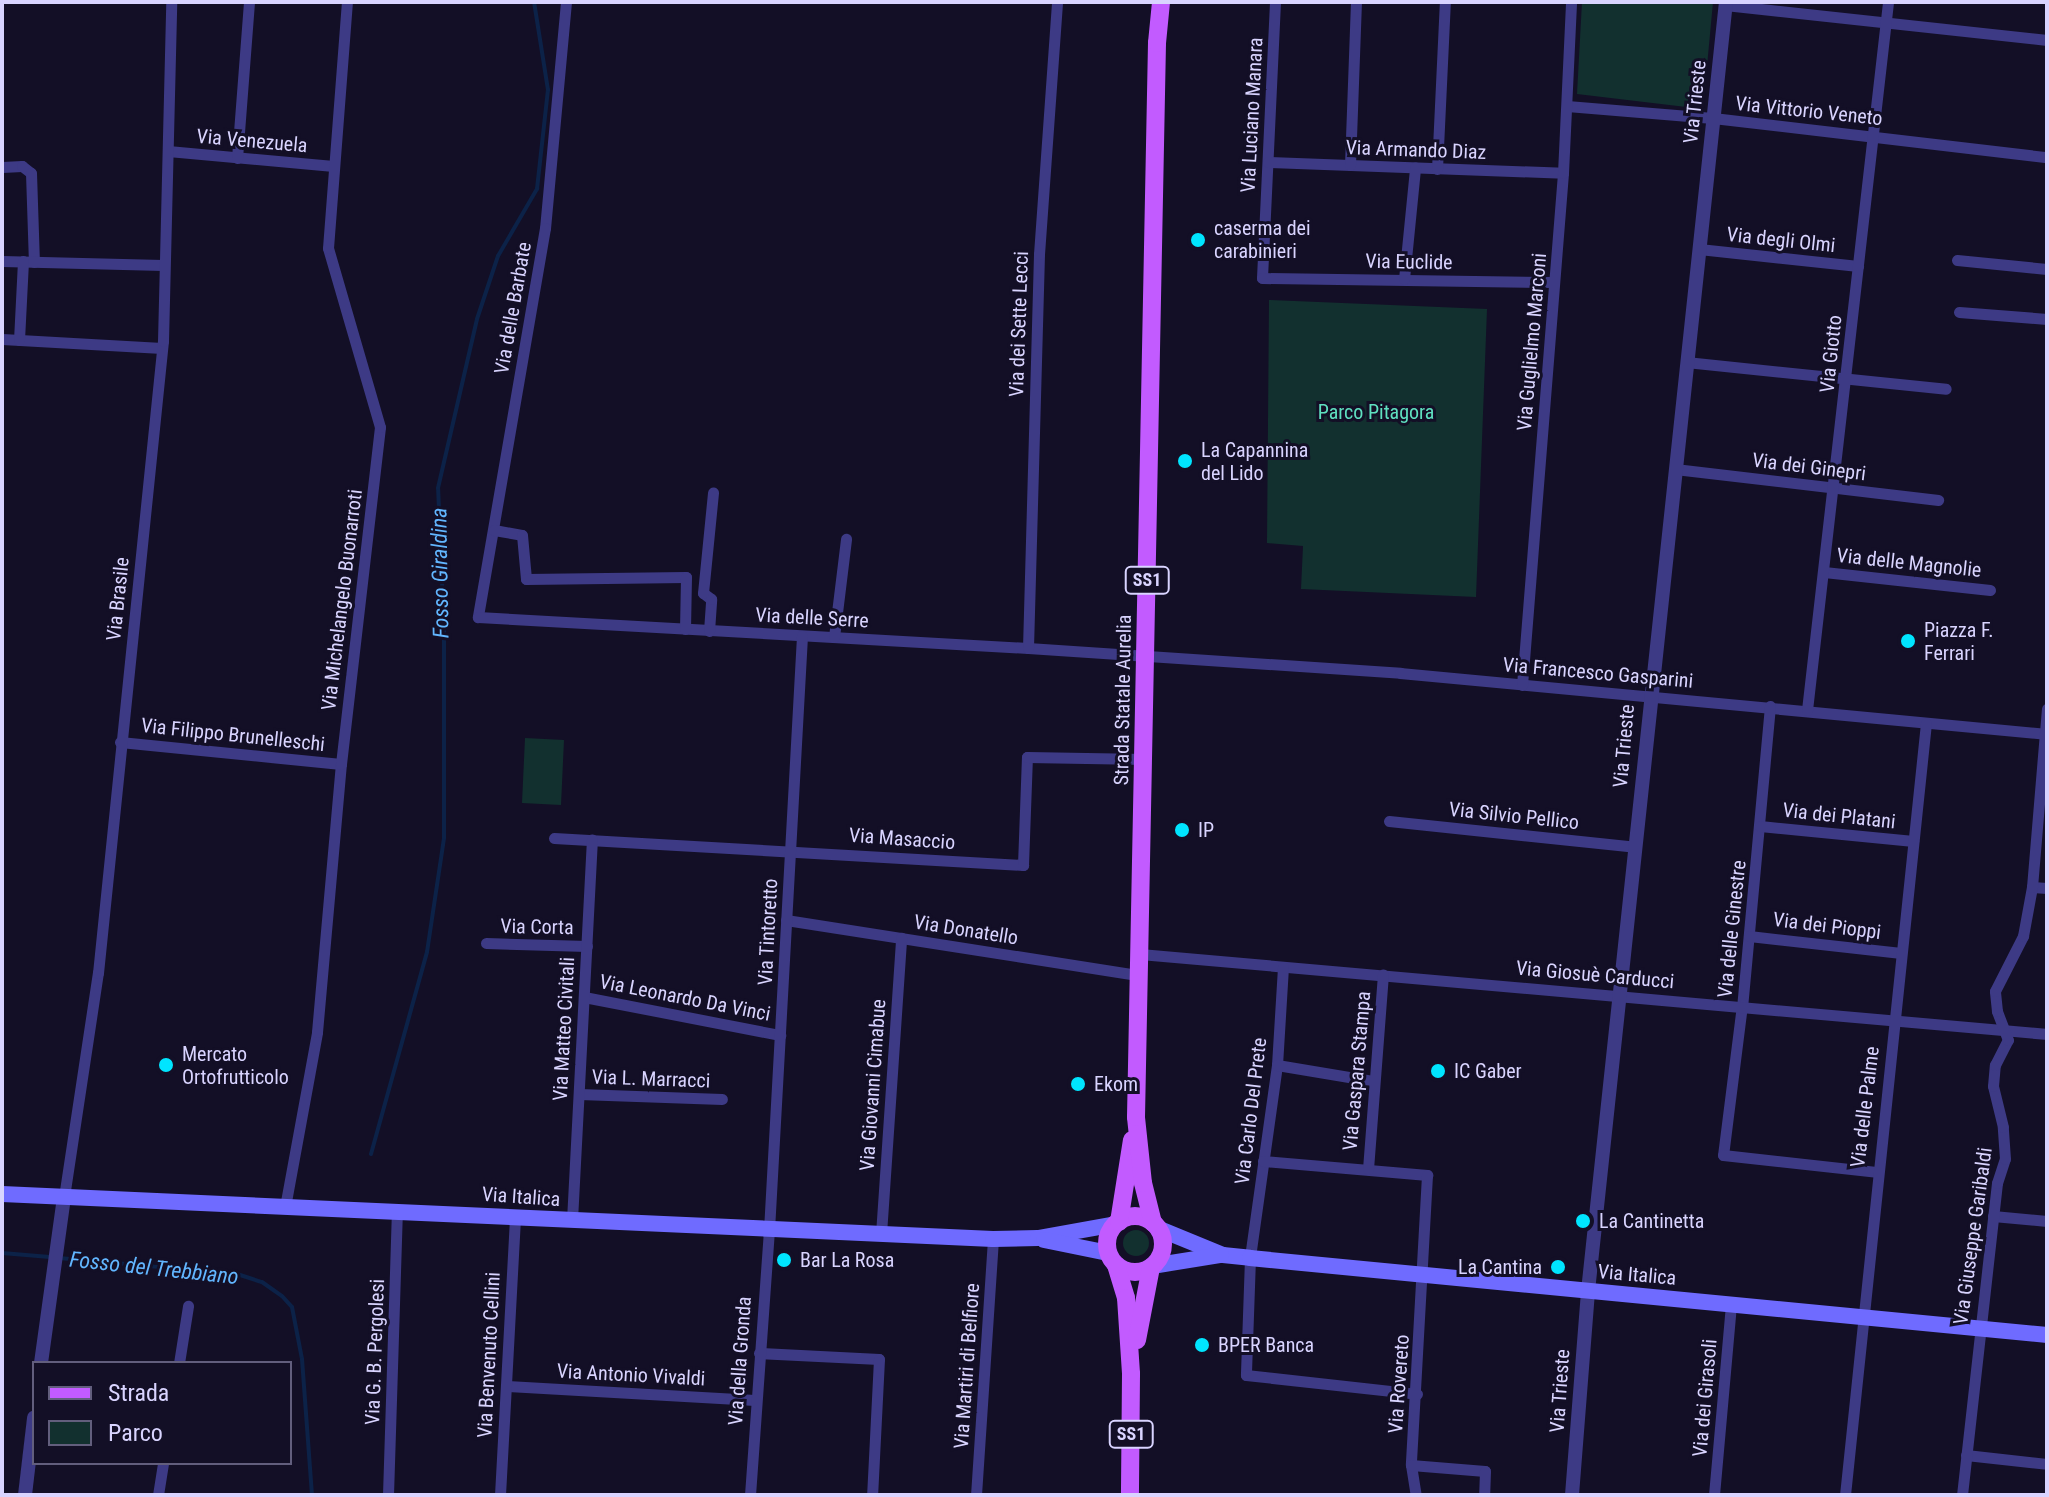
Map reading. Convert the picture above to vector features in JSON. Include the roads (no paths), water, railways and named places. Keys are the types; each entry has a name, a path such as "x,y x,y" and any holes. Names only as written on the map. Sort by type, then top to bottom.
{"main road":[{"name":"Strada Statale Aurelia","path":"1152,2 1157,43"},
{"name":"Strada Statale Aurelia","path":"1155,1226 1143,1183 1136,1117 1157,43 1161,2"},
{"name":"Strada Statale Aurelia","path":"1118,1223 1136,1117"},
{"name":"Via Italica","path":"2,1194 993,1239 1038,1238 1118,1223"},
{"path":"1130,1217 1155,1226 1163,1244 1152,1267 1133,1272 1112,1259 1108,1237 1118,1223 1130,1217"},
{"name":"Via Italica","path":"1155,1226 1223,1255"},
{"name":"Via Italica","path":"1038,1238 1112,1259"},
{"name":"Via Italica","path":"1152,1267 1223,1255 2047,1335"},
{"name":"SS1","path":"1112,1259 1126,1298 1131,1374 1130,1495"},
{"name":"SS1","path":"1131,1374 1152,1267"}],"street":[{"name":"Via Brasile","path":"64,1197 98,973 162,348 171,2"},
{"path":"237,158 249,2"},
{"name":"Via Michelangelo Buonarroti","path":"285,1207 317,1032 341,764 380,427 328,248 347,2"},
{"name":"Via delle Barbate","path":"478,617 545,228 566,2"},
{"name":"Via dei Sette Lecci","path":"1028,648 1039,254 1057,2"},
{"name":"Via Luciano Manara","path":"1262,278 1275,2"},
{"path":"1350,165 1356,2"},
{"path":"1437,169 1445,2"},
{"name":"Via Guglielmo Marconi","path":"1522,685 1563,173 1571,2"},
{"name":"Via Giotto","path":"1807,710 1888,2"},
{"path":"1726,4 2047,40"},
{"name":"Via Trieste","path":"1572,1495 1588,1291 1618,997 1726,4"},
{"name":"Via Vittorio Veneto","path":"1567,106 1713,118 2047,157"},
{"name":"Via Venezuela","path":"168,151 333,166"},
{"name":"Via Armando Diaz","path":"1268,162 1563,173"},
{"path":"2,167 22,166 31,173 28,262 19,340"},
{"path":"1404,279 1415,168"},
{"name":"Via degli Olmi","path":"1699,249 1858,266"},
{"path":"1957,260 2047,269"},
{"path":"2,261 163,265"},
{"name":"Via Euclide","path":"1262,278 1554,282"},
{"path":"1959,312 2047,319"},
{"path":"2,339 162,348"},
{"path":"1686,362 1946,389"},
{"name":"Via dei Ginepri","path":"1675,469 1938,500"},
{"path":"709,631 711,599 703,593 713,492"},
{"path":"494,530 522,535 526,579 686,577 685,629"},
{"path":"834,637 846,539"},
{"name":"Via delle Magnolie","path":"1824,572 1990,590"},
{"name":"Via delle Serre","path":"478,617 1145,655"},
{"name":"Via Tintoretto","path":"769,1230 802,636"},
{"name":"Via Francesco Gasparini","path":"1145,655 1770,706 2046,734"},
{"name":"Via delle Ginestre","path":"1770,706 1742,1005 1723,1155 1876,1172"},
{"path":"2005,1031 1997,1011 1995,991 2023,936 2032,887 2047,709"},
{"name":"Via delle Palme","path":"1845,1495 1876,1172 1926,723"},
{"name":"Via Filippo Brunelleschi","path":"120,742 341,764"},
{"name":"Via Masaccio","path":"554,838 1023,865 1027,757 1145,759"},
{"name":"Via Silvio Pellico","path":"1389,821 1635,847"},
{"name":"Via dei Platani","path":"1760,826 1913,841"},
{"name":"Via Matteo Civitali","path":"572,1220 592,840"},
{"path":"2032,887 2047,888"},
{"name":"Via Donatello","path":"786,920 1139,975"},
{"name":"Via dei Pioppi","path":"1749,936 1901,953"},
{"name":"Via Giovanni Cimabue","path":"881,1234 901,938"},
{"name":"Via Corta","path":"486,943 587,946"},
{"name":"Via Giosuè Carducci","path":"1140,954 2047,1034"},
{"name":"Via Carlo Del Prete","path":"1283,967 1277,1065 1250,1258 1246,1375 1417,1394"},
{"name":"Via Gaspara Stampa","path":"1368,1169 1373,1081 1386,975"},
{"name":"Via Leonardo Da Vinci","path":"584,997 780,1035"},
{"name":"Via Giuseppe Garibaldi","path":"1962,1495 1997,1183 2005,1159 2003,1127 1993,1086 1995,1065 2008,1040 2005,1031"},
{"path":"1277,1065 1373,1081"},
{"name":"Via L. Marracci","path":"579,1094 722,1099"},
{"path":"1263,1161 1368,1169"},
{"name":"Via Rovereto","path":"1368,1169 1427,1175 1424,1275 1411,1465 1416,1495"},
{"path":"41,1361 55,1244 64,1197"},
{"name":"Via G. B. Pergolesi","path":"388,1495 397,1210"},
{"name":"Via Benvenuto Cellini","path":"500,1495 515,1216"},
{"path":"1993,1216 2047,1221"},
{"name":"Via della Gronda","path":"750,1495 769,1230"},
{"name":"Via Martiri di Belfiore","path":"976,1495 993,1239"},
{"name":"Via dei Girasoli","path":"1714,1495 1731,1304"},
{"path":"179,1361 188,1306"},
{"path":"759,1353 879,1359 872,1495"},
{"name":"Via Antonio Vivaldi","path":"506,1386 755,1400"},
{"path":"25,1495 32,1435"},
{"path":"1966,1455 2047,1464"},
{"path":"158,1495 163,1465"},
{"path":"1411,1465 1485,1471 1484,1495"}],"waterway":[{"name":"Fosso Giraldina","path":"371,1154 427,952 444,838 444,629 438,488 477,319 498,256 537,189 548,90 534,2"},
{"name":"Fosso del Trebbiano","path":"2,1253 50,1257"},
{"name":"Fosso del Trebbiano","path":"59,1258 237,1274 262,1282 282,1296 292,1307 302,1359 312,1495"}],"place":[{"name":"caserma dei carabinieri","path":"1198,240"},
{"name":"La Capannina del Lido","path":"1185,461"},
{"name":"Piazza F. Ferrari","path":"1908,641"},
{"name":"IP","path":"1182,830"},
{"name":"Mercato Ortofrutticolo","path":"166,1065"},
{"name":"IC Gaber","path":"1438,1071"},
{"name":"Ekom","path":"1078,1084"},
{"name":"La Cantinetta","path":"1583,1221"},
{"name":"Bar La Rosa","path":"784,1260"},
{"name":"La Cantina","path":"1558,1267"},
{"name":"BPER Banca","path":"1202,1345"}],"park label":[{"name":"Parco Pitagora","path":"1376,412"}]}
